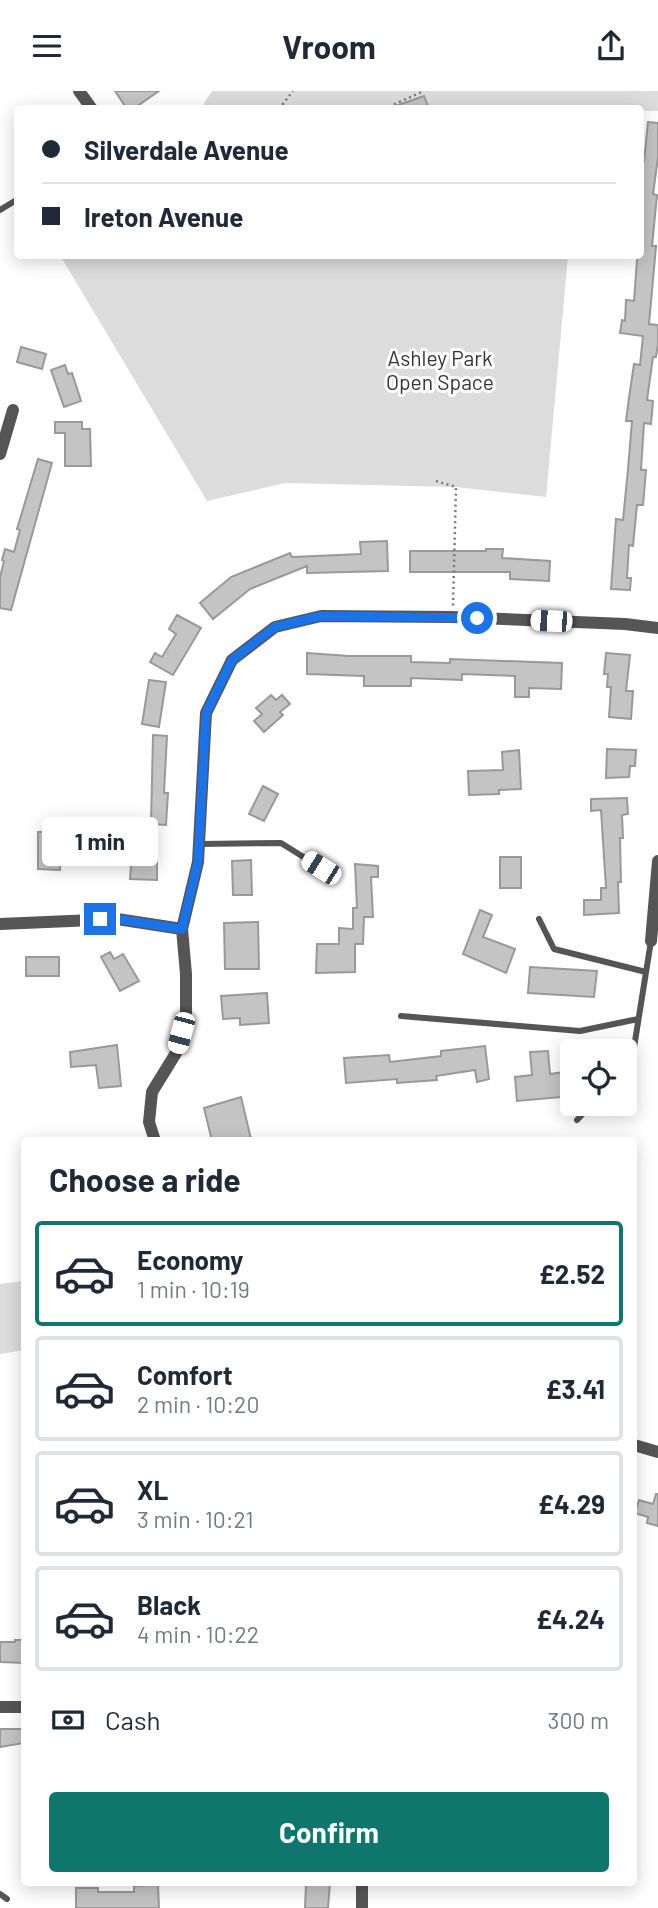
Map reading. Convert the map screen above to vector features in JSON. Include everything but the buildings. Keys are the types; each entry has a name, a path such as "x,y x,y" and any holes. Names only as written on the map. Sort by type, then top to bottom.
{"street":[{"path":"0,454 13,410"},
{"path":"154,1137 149,1122 152,1092 176,1052 186,1013 182,929 200,844 206,713 232,660 275,627 321,616 452,617 625,624 658,628"},
{"path":"651,941 658,861"},
{"path":"0,924 117,919 182,929"},
{"path":"637,1446 658,1452"},
{"path":"0,1707 21,1707"},
{"path":"362,1886 362,1908"}],"lane":[{"path":"200,844 281,843 321,868"},
{"path":"539,919 554,949 646,972"},
{"path":"635,1039 651,941"},
{"path":"401,1016 580,1031 638,1019"},
{"path":"577,1120 581,1116"},
{"path":"0,1894 7,1899"}],"path":[{"path":"282,105 293,91"},
{"path":"393,105 424,91"},
{"path":"436,481 456,487 452,617"}],"green space":[{"path":"212,91 658,91 658,111 644,111 644,105 203,105"},
{"name":"Ashley Park Open Space","path":"62,259 568,259 546,497 456,487 285,483 207,501"},
{"path":"21,1281 21,1350 0,1354 0,1284"}],"route":[{"path":"100,919 182,929 198,862 206,713 232,660 275,627 321,616 477,618"}]}
